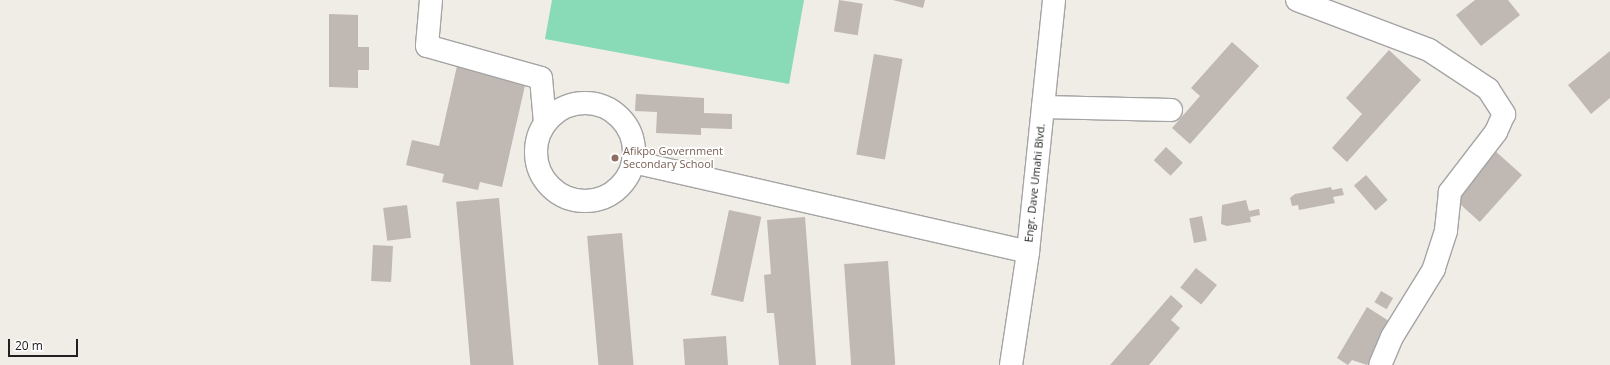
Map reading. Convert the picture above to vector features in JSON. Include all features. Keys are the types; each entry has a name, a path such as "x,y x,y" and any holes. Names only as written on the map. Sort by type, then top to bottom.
{"street":[{"path":"431,0 427,46 541,78 545,123"},
{"name":"Engr. Dave Umahi Blvd.","path":"1011,365 1028,252 1054,0"},
{"path":"1297,0 1429,50 1488,89 1504,114 1450,192 1446,231 1434,269 1392,337 1380,365"},
{"path":"576,103 595,103 613,111 626,125 634,143 633,162 626,180 612,194 594,201 575,201 557,193 544,179 536,161 536,142 545,123 558,110 576,103"},
{"path":"1043,107 1171,110"},
{"path":"633,162 1028,252"}],"green space":[{"path":"552,0 804,0 789,84 545,39"}],"building":[{"path":"839,0 863,4 858,35 834,32"},
{"path":"893,0 925,0 923,8"},
{"path":"1475,0 1508,0 1520,15 1481,46 1456,15"},
{"path":"329,14 358,15 358,47 369,47 369,70 358,70 358,88 329,87"},
{"path":"1232,42 1259,66 1190,144 1172,128 1200,96 1191,88"},
{"path":"1389,50 1421,80 1347,162 1332,148 1362,114 1346,98"},
{"path":"1610,51 1610,98 1591,114 1568,85"},
{"path":"874,54 903,59 885,159 856,154"},
{"path":"457,66 526,81 502,187 480,182 478,190 442,182 444,174 406,165 412,140 439,146"},
{"path":"636,94 704,98 704,113 732,114 732,129 701,128 701,135 656,133 657,112 635,111"},
{"path":"1166,147 1183,163 1171,176 1154,160"},
{"path":"1493,149 1522,175 1480,222 1451,196"},
{"path":"1366,175 1388,200 1376,210 1354,185"},
{"path":"1331,187 1332,190 1342,188 1344,195 1333,197 1335,203 1299,210 1298,205 1292,206 1290,198 1295,194"},
{"path":"499,198 514,365 470,365 456,202"},
{"path":"1246,200 1249,211 1259,209 1260,215 1250,217 1251,222 1227,226 1221,224 1222,205"},
{"path":"407,205 411,238 387,241 383,208"},
{"path":"729,210 761,217 743,302 711,295"},
{"path":"1202,216 1207,241 1194,243 1189,218"},
{"path":"805,217 816,365 779,365 774,313 767,313 764,275 771,274 767,220"},
{"path":"622,233 634,365 598,365 587,236"},
{"path":"373,245 393,246 391,282 371,281"},
{"path":"888,261 895,365 851,365 844,264"},
{"path":"1196,268 1217,285 1201,304 1180,287"},
{"path":"1381,291 1393,298 1387,309 1374,302"},
{"path":"1171,295 1183,306 1171,320 1180,328 1149,365 1110,365"},
{"path":"1367,307 1392,323 1367,365 1352,360 1348,365 1337,358"},
{"path":"726,336 728,365 685,365 683,339"}],"place":[{"name":"Afikpo Government Secondary School","path":"615,158"}]}
